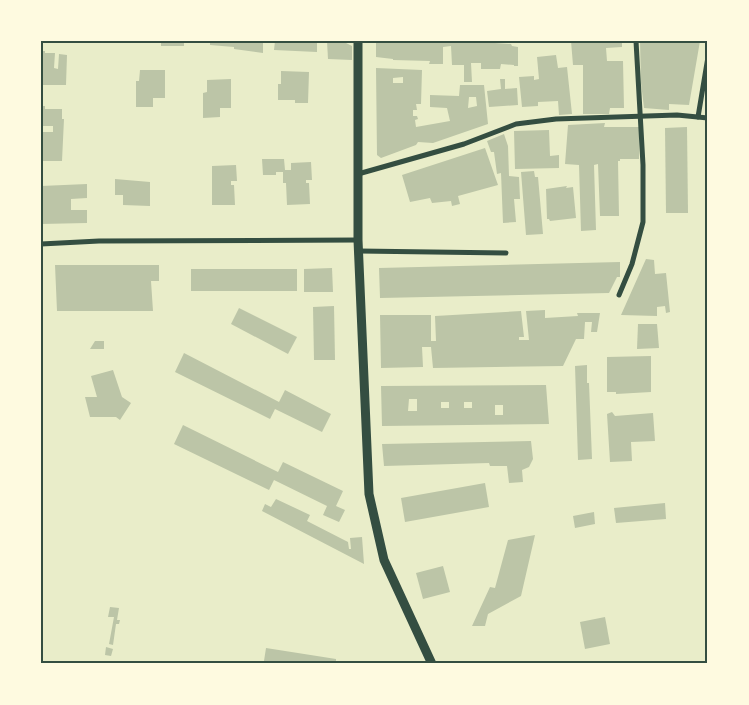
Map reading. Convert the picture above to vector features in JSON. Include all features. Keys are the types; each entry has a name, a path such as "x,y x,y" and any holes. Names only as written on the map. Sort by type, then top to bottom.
{"street":[{"path":"358,41 358,240 369,494 384,560 432,664"},
{"path":"619,295 632,264 643,222 643,165 636,41"},
{"path":"698,117 708,57"},
{"path":"358,174 464,144 516,124 556,118 677,115 708,118"},
{"path":"41,244 358,240"},
{"path":"359,252 506,253"}],"building":[{"path":"161,41 184,41 184,46 161,46"},
{"path":"210,41 263,41 263,53 234,49 234,47 210,45"},
{"path":"275,41 317,41 317,52 274,50"},
{"path":"327,41 342,41 352,46 352,60 328,59"},
{"path":"376,41 464,41 511,44 518,47 518,66 501,64 500,69 481,69 481,63 471,63 472,82 464,82 464,65 452,65 451,46 443,47 443,64 429,64 430,61 393,60 376,57"},
{"path":"571,41 622,41 622,47 606,48 607,61 623,61 624,108 610,108 609,114 583,114 583,65 573,65"},
{"path":"640,41 700,41 689,105 669,104 669,110 644,108 641,83"},
{"path":"41,51 55,53 54,68 58,69 59,54 67,55 66,85 41,85"},
{"path":"556,55 558,68 567,67 572,114 559,115 558,101 538,102 538,106 522,107 519,77 534,76 534,80 539,79 537,57"},
{"path":"376,68 422,70 421,104 416,104 417,110 413,110 413,116 417,116 418,119 415,120 416,127 450,121 447,108 430,107 430,95 459,96 460,85 484,85 488,124 433,143 418,142 416,145 381,158 377,155","holes":["403,77 403,83 393,83 393,78","469,97 476,97 477,106 468,108"]},
{"path":"140,70 165,70 165,98 153,98 153,107 136,107 136,81 139,81"},
{"path":"281,71 309,72 308,103 295,103 295,100 278,100 278,84 281,84"},
{"path":"231,79 231,108 220,108 220,117 203,118 203,93 207,92 207,80"},
{"path":"500,79 505,79 505,89 517,88 518,105 489,107 487,91 501,89"},
{"path":"41,106 45,106 45,109 62,109 62,119 64,119 62,161 41,161 41,132 53,132 53,126 41,126"},
{"path":"605,123 604,127 639,127 639,159 620,159 618,161 619,216 600,216 598,164 594,165 596,230 581,231 579,165 565,164 568,125"},
{"path":"687,127 688,213 666,213 665,128"},
{"path":"549,130 550,156 559,155 559,168 515,169 514,131"},
{"path":"504,134 508,146 509,176 519,177 520,199 514,199 516,222 503,223 501,173 497,174 494,152 491,152 487,141"},
{"path":"485,148 498,185 458,196 460,204 452,206 451,201 432,203 430,198 410,202 402,175"},
{"path":"262,159 284,159 285,170 291,170 291,163 311,162 312,180 306,180 306,183 309,183 310,204 287,205 286,183 283,183 283,172 276,172 276,175 263,175"},
{"path":"236,165 237,181 231,181 231,185 234,185 235,205 212,205 212,166"},
{"path":"534,171 535,177 538,177 543,234 526,235 521,172"},
{"path":"115,179 150,182 150,206 123,205 123,195 115,195"},
{"path":"87,184 87,198 71,199 71,210 87,210 87,223 41,224 41,211 43,211 41,186"},
{"path":"567,186 566,188 573,187 576,218 550,221 547,219 546,189"},
{"path":"646,259 654,260 655,274 666,273 670,312 666,313 665,306 657,307 657,316 621,315"},
{"path":"620,262 620,277 617,277 609,293 380,298 379,268"},
{"path":"55,265 159,265 159,281 151,281 153,311 57,311"},
{"path":"332,268 333,292 304,292 304,269"},
{"path":"191,269 297,269 297,291 191,291"},
{"path":"334,306 335,360 314,360 313,307"},
{"path":"239,308 297,337 288,354 231,324"},
{"path":"545,310 545,318 578,316 577,313 600,313 597,332 591,332 592,322 585,322 584,339 576,339 563,366 433,368 431,347 422,347 423,367 381,368 380,315 431,315 431,341 436,341 435,316 521,311 524,337 519,337 519,340 529,340 526,311"},
{"path":"638,324 657,324 659,348 637,349"},
{"path":"95,341 104,341 104,349 90,349"},
{"path":"184,353 279,402 285,390 331,414 322,432 275,409 270,419 175,372"},
{"path":"651,356 651,392 616,394 616,392 607,392 607,357"},
{"path":"587,365 592,459 578,460 575,366"},
{"path":"113,370 122,397 131,403 120,420 116,417 90,417 85,397 97,397 91,376"},
{"path":"546,385 549,424 382,426 381,386","holes":["409,399 417,399 417,411 408,411","441,402 449,402 449,408 441,408","464,402 472,402 472,408 464,408","495,405 503,405 503,415 495,415"]},
{"path":"612,412 615,416 653,413 655,441 631,442 632,461 610,462 607,414"},
{"path":"183,425 278,472 283,462 343,491 336,506 345,510 339,522 323,515 327,506 274,480 269,490 174,444"},
{"path":"531,441 533,459 529,467 522,470 523,482 509,483 507,466 490,466 489,463 384,466 382,444"},
{"path":"485,483 489,507 405,522 401,498"},
{"path":"276,499 310,515 307,521 348,542 349,549 351,549 350,538 362,537 364,564 262,511 265,504 271,507"},
{"path":"665,503 666,519 616,523 614,508"},
{"path":"594,512 595,524 575,528 573,516"},
{"path":"535,535 521,596 488,614 485,626 472,626 490,587 495,588 508,540"},
{"path":"443,566 450,592 423,599 416,573"},
{"path":"110,607 119,608 117,620 120,620 119,624 116,624 113,645 109,644 114,617 108,617"},
{"path":"605,617 610,644 585,649 580,622"},
{"path":"106,647 113,649 111,656 105,655"},
{"path":"266,648 336,659 336,664 289,664 264,661"}]}
